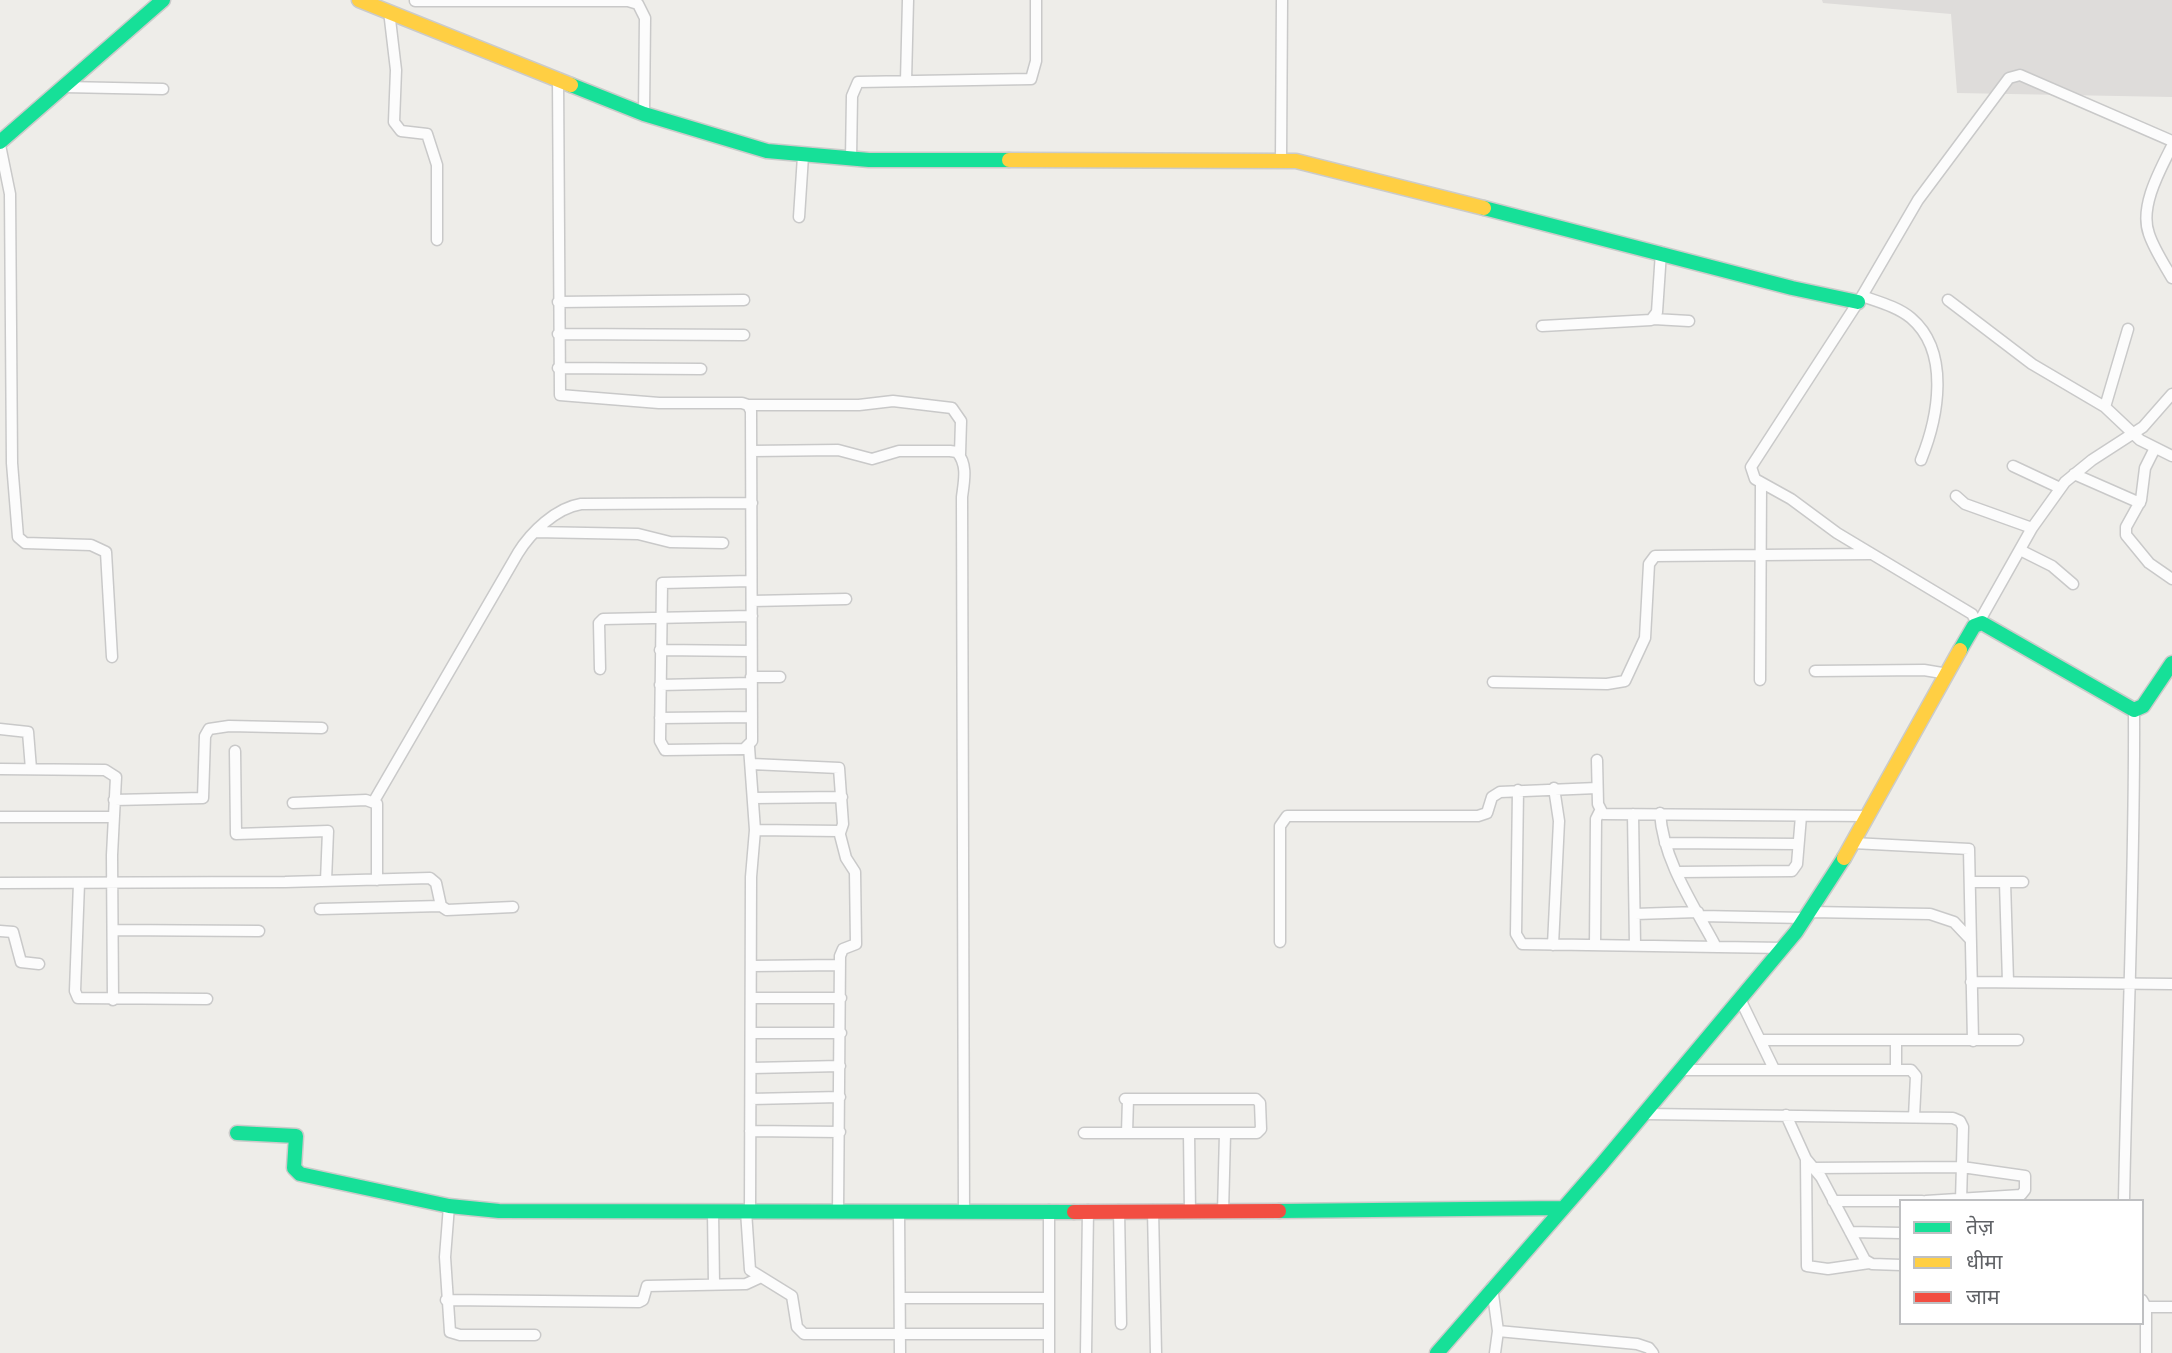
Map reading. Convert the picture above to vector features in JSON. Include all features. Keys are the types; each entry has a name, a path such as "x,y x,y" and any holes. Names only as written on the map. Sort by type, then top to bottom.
{"street":[{"path":"112,657 106,552 97,546 24,543 18,537 12,463 10,194 3,138 163,0"},
{"path":"359,0 644,114 753,148 803,156 852,159 1282,160 1343,172 1792,288 1860,299 1911,318 1931,345 1936,363 1936,399 1932,426 1922,460"},
{"path":"411,20 415,0 634,2 641,7 645,18 644,114"},
{"path":"906,80 908,0"},
{"path":"852,159 854,86 863,81 1031,79 1036,61 1036,0"},
{"path":"1282,0 1282,160"},
{"path":"389,11 396,70 394,122 401,131 426,134 435,152 436,240"},
{"path":"2134,710 1978,623 1972,614 1761,483 1751,473 1754,460 1860,299 1918,200 2009,78 2020,75 2172,144 2154,184 2147,222 2150,238 2172,278"},
{"path":"558,78 559,392 567,397 748,405 868,405 892,401 952,408 961,421 960,454 965,478 962,497 961,698 964,1210"},
{"path":"64,87 163,89"},
{"path":"799,217 803,156"},
{"path":"1654,319 1657,312 1661,252"},
{"path":"558,302 744,300"},
{"path":"1948,300 2032,364 2105,407 2133,434 2155,449 2172,456"},
{"path":"1542,326 1654,319 1689,321"},
{"path":"2105,407 2128,329"},
{"path":"558,334 744,335"},
{"path":"558,368 701,369"},
{"path":"1437,1353 1741,1001 1808,915 1869,816 2032,528 2060,488 2074,474 2150,421 2172,394"},
{"path":"748,405 752,451 752,741 749,747 755,830 747,1266 759,1278 792,1296 797,1327 804,1334 1049,1334"},
{"path":"2155,449 2145,468 2140,503 2126,527 2126,535 2149,563 2172,579"},
{"path":"752,451 838,450 872,458 905,451 950,451 960,454"},
{"path":"2013,466 2060,488"},
{"path":"2074,474 2140,503"},
{"path":"1760,680 1761,483"},
{"path":"1956,496 1965,504 2032,528"},
{"path":"374,802 518,553 535,532 565,509 581,504 752,503"},
{"path":"535,532 638,534 670,542 723,542"},
{"path":"2020,550 2053,566 2073,584"},
{"path":"1493,682 1574,685 1625,681 1644,638 1649,564 1652,558 1873,554"},
{"path":"749,747 665,750 660,741 660,617 661,587 665,582 751,581"},
{"path":"751,601 846,599"},
{"path":"600,669 601,620 752,616"},
{"path":"660,650 751,651"},
{"path":"2134,710 2143,706 2172,663"},
{"path":"1815,671 1924,670 1948,674"},
{"path":"660,685 780,677"},
{"path":"2124,1199 2127,983 2135,843 2134,710"},
{"path":"660,718 751,717"},
{"path":"114,800 203,798 205,736 209,729 229,726 323,728"},
{"path":"0,729 28,732 31,769"},
{"path":"235,751 236,834 328,831 326,881"},
{"path":"1595,945 1596,819 1600,811 1597,760"},
{"path":"752,764 837,767 841,773 841,833 845,855 855,872 856,941 855,946 841,951 840,965 838,1212"},
{"path":"0,769 110,770 116,777 112,883 113,1000"},
{"path":"1280,942 1280,826 1284,818 1370,814 1481,816 1487,813 1496,793 1554,788 1597,788"},
{"path":"1553,945 1559,821 1554,788"},
{"path":"1517,790 1517,937 1522,944 1784,948"},
{"path":"753,798 842,797"},
{"path":"293,803 374,802"},
{"path":"374,802 378,807 377,880"},
{"path":"1600,811 1610,815 1660,813 1869,816"},
{"path":"1660,813 1665,843 1715,945"},
{"path":"1633,814 1635,946"},
{"path":"1678,872 1790,872 1796,867 1801,816"},
{"path":"0,817 113,817"},
{"path":"755,830 841,833"},
{"path":"1665,843 1798,845"},
{"path":"1853,843 1966,847 1970,853 1973,1041"},
{"path":"0,883 430,878 436,883 441,906"},
{"path":"1970,881 2023,881"},
{"path":"2005,882 2008,982"},
{"path":"79,883 76,995 82,999 113,1000 207,999"},
{"path":"320,909 441,906 453,911 513,906"},
{"path":"1635,914 1930,914 1954,922 1970,939"},
{"path":"113,930 259,930"},
{"path":"0,931 13,932 21,962 39,964"},
{"path":"751,966 840,965"},
{"path":"1971,982 2172,984"},
{"path":"752,998 841,998"},
{"path":"1741,1001 1774,1069"},
{"path":"752,1033 841,1033"},
{"path":"1761,1040 2018,1040"},
{"path":"1896,1040 1896,1070"},
{"path":"751,1068 840,1066"},
{"path":"1680,1070 1912,1070 1916,1073 1914,1116"},
{"path":"751,1099 840,1097"},
{"path":"1084,1133 1225,1134 1259,1132 1258,1100 1126,1099 1127,1133"},
{"path":"1645,1114 1953,1118 1960,1121 1963,1127 1962,1167 1961,1199 2021,1195 2026,1181 2022,1174 1962,1167 1809,1163"},
{"path":"1786,1115 1809,1163 1869,1263"},
{"path":"750,1132 840,1132"},
{"path":"237,1133 296,1136 299,1143 294,1168 300,1174 449,1206 499,1211 1223,1212 1562,1208"},
{"path":"1189,1133 1190,1212"},
{"path":"1223,1212 1225,1134"},
{"path":"1809,1163 1807,1266 1828,1269 1869,1263 1899,1265"},
{"path":"1833,1200 1899,1201"},
{"path":"449,1206 446,1300 448,1327 452,1333 535,1335"},
{"path":"1049,1210 1049,1353"},
{"path":"1086,1353 1088,1210"},
{"path":"1119,1210 1121,1325"},
{"path":"1153,1210 1156,1353"},
{"path":"713,1212 714,1284"},
{"path":"899,1212 900,1353"},
{"path":"1850,1232 1899,1233"},
{"path":"446,1300 637,1302 643,1300 647,1286 746,1284 759,1278"},
{"path":"1492,1287 1499,1331 1495,1353"},
{"path":"900,1298 1049,1298"},
{"path":"2146,1353 2144,1304 2172,1307"},
{"path":"1499,1331 1637,1344 1649,1348 1653,1353"}],"shaded area":[{"path":"1822,0 2172,0 2172,97 1957,93 1951,14 1823,3"}],"traffic: fast":[{"path":"0,142 163,0"},
{"path":"571,85 644,114 767,151 869,160 1009,160"},
{"path":"1484,208 1792,288 1858,302"},
{"path":"1960,650 1974,626 1982,623 2134,710 2143,706 2172,663"},
{"path":"1437,1353 1601,1165 1796,932 1844,858"},
{"path":"237,1133 296,1136 294,1168 300,1174 449,1206 499,1211 1074,1212"},
{"path":"1279,1211 1562,1208"}],"traffic: slow":[{"path":"359,0 571,85"},
{"path":"1009,160 1296,161 1484,208"},
{"path":"1844,858 1960,650"}],"traffic: jam":[{"path":"1074,1212 1279,1211"}]}
